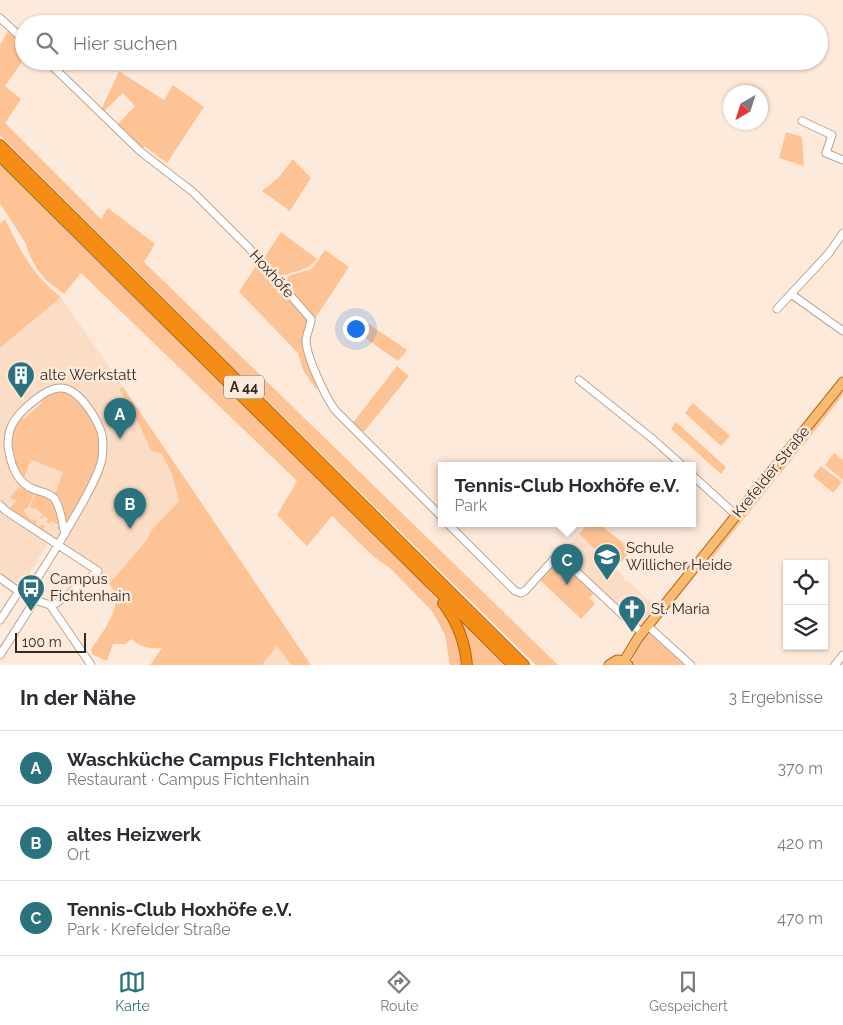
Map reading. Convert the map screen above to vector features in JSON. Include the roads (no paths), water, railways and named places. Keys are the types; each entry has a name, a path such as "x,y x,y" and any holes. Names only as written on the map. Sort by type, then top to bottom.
{"highway":[{"name":"A 44","path":"0,145 524,665"},
{"name":"A 44","path":"0,156 513,665"},
{"path":"419,573 453,617 463,643 467,665"}],"main road":[{"name":"Krefelder Straße","path":"626,663 630,650 645,629 843,382"},
{"path":"610,665 617,660 626,663"}],"street":[{"path":"0,18 15,32"},
{"name":"Hoxhöfe","path":"56,70 141,152 193,192 249,248 283,286 311,319 306,340 308,352 328,400 335,410 438,513"},
{"path":"802,121 832,135 826,152 843,160"},
{"path":"777,309 842,237"},
{"path":"791,294 843,331"},
{"path":"579,380 647,434 678,462"},
{"path":"33,585 65,534 88,492 98,468 103,446 100,429 87,407 75,393 69,389 60,388 43,393 17,418 10,430 8,443 13,465 21,481 52,496 56,502 65,534"},
{"path":"696,479 736,515"},
{"path":"0,505 6,511 98,571 57,603 50,605 36,600"},
{"path":"451,527 515,591 522,593 525,591 553,560 558,558 564,560 645,629 658,633 691,665"},
{"path":"0,578 18,591"},
{"path":"0,620 18,591 26,584 33,585 38,593 36,600 0,655"},
{"path":"50,605 91,665"},
{"path":"835,665 843,655"}],"place":[{"name":"alte Werkstatt","path":"21,399"},
{"name":"Waschküche Campus FIchtenhain","path":"120,439"},
{"name":"altes Heizwerk","path":"130,529"},
{"name":"Schule Willicher Heide","path":"607,581"},
{"name":"Tennis-Club Hoxhöfe e.V.","path":"567,585"},
{"name":"Campus Fichtenhain","path":"31,612"},
{"name":"St. Maria","path":"632,633"}]}
